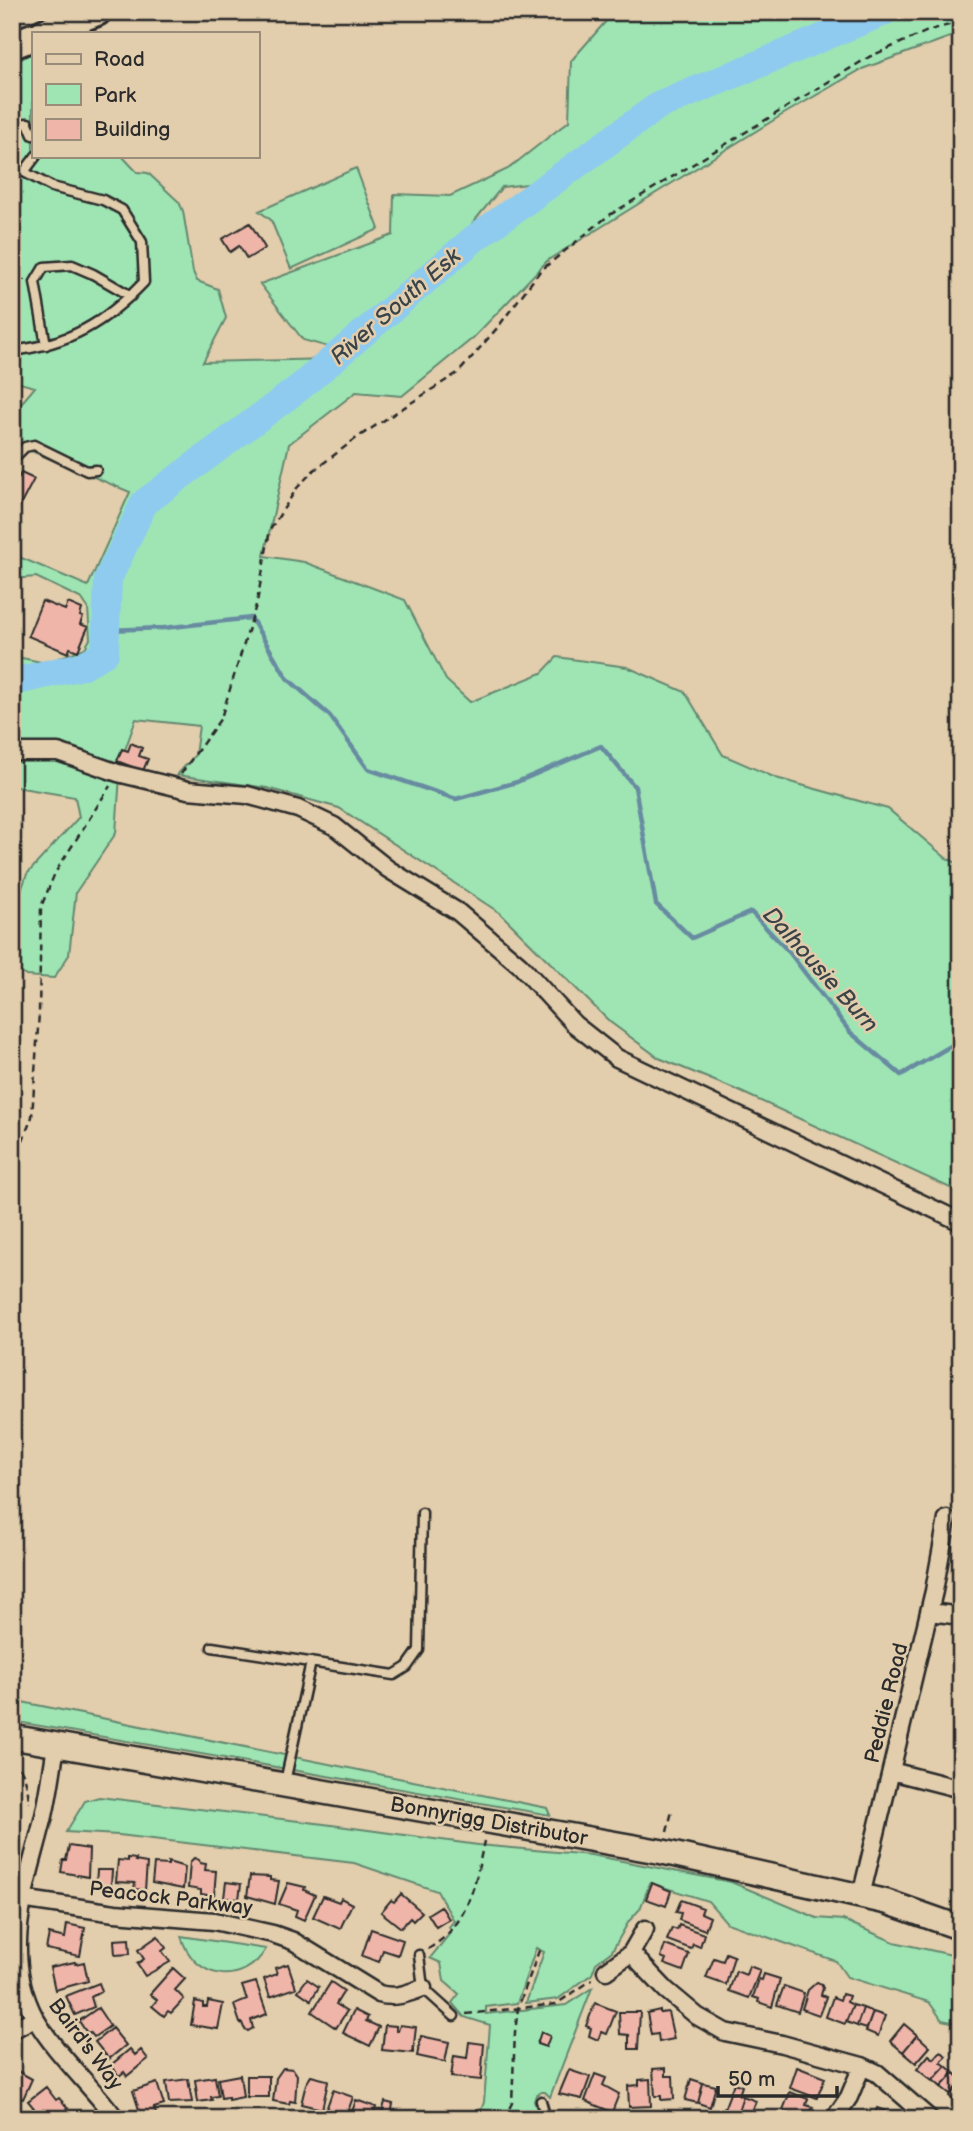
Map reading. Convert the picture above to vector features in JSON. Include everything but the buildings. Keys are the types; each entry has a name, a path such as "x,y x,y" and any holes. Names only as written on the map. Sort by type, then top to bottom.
{"main road":[{"path":"46,32 97,12"},
{"path":"12,46 32,37"},
{"name":"Bonnyrigg Distributor","path":"12,1737 663,1852 887,1902 961,1928"}],"street":[{"path":"12,752 58,752 118,773 188,790 247,795 298,809 334,826 388,869 458,912 520,965 574,1024 617,1058 961,1222"},
{"name":"Peddie Road","path":"861,1896 929,1612 947,1519"},
{"path":"929,1612 961,1616"},
{"name":"Baird's Way","path":"56,1746 38,1839 21,1899 17,1944 20,1971 35,2018 116,2119"},
{"path":"891,1771 961,1789"},
{"name":"Peacock Parkway","path":"21,1899 115,1913 214,1921 252,1928 293,1941 379,1994 399,1996 423,1988"},
{"path":"606,1971 631,1953 645,1929"},
{"path":"631,1953 666,1990 697,2016 725,2032 862,2066 877,2073 930,2119"},
{"path":"12,2030 35,2018"},
{"path":"834,2119 849,2097 862,2066"}],"lane":[{"path":"12,124 28,123 32,133"},
{"path":"24,172 34,158"},
{"path":"12,171 24,172 52,187 103,200 122,210 142,242 144,282 97,324 46,345 12,351"},
{"path":"46,345 35,282 44,267 72,265 131,296"},
{"path":"12,460 25,447 34,445 87,471 96,470"},
{"path":"212,1647 394,1675 407,1667 419,1650 422,1513"},
{"path":"285,1785 311,1662"},
{"path":"419,1955 423,1988 454,2016"},
{"path":"541,2101 546,2119"}],"path":[{"path":"173,786 221,718 257,602 270,530 297,488 313,471 358,437 459,372 498,327 540,271 608,216 869,57 930,30 953,24 961,26"},
{"path":"12,206 24,172"},
{"path":"12,1148 23,1140 32,1117 39,1013 41,907 55,873 118,773"},
{"path":"12,1759 18,1764 28,1787 30,1825 38,1839"},
{"path":"419,1955 441,1941 465,1913 475,1885 489,1821"},
{"path":"504,2119 512,2103 518,2008 540,1948"},
{"path":"454,2016 556,2004 606,1971"},
{"path":"506,2113 535,2119"}],"green space":[{"path":"614,12 961,12 961,33 862,69 782,115 548,260 473,338 402,396 356,392 289,444 264,556 304,562 405,600 446,680 470,702 542,673 557,657 627,667 685,692 723,755 776,778 888,809 946,858 961,865 961,1193 739,1091 659,1058 610,1022 500,913 339,808 267,788 177,775 195,755 199,726 136,719 121,761 116,833 76,892 69,955 54,978 26,976 12,966 12,916 27,874 79,817 75,797 16,787 12,780 12,656 46,663 85,648 90,639 88,608 82,599 36,577 12,579 12,554 88,586 130,492 12,443 12,414 35,387 12,381 12,65 32,53 32,158 124,158 137,172 148,173 179,202 183,211 193,272 197,281 218,289 226,318 203,362 334,359 451,261 554,181 502,187 459,240 339,350 303,340 260,284 393,235 394,194 450,196 508,169 569,121 571,61"},
{"path":"356,168 379,229 291,269 271,220 259,211"},
{"path":"12,1700 547,1808 550,1815 12,1721"},
{"path":"99,1797 478,1845 591,1855 731,1882 817,1918 843,1920 894,1942 961,1957 961,2024 942,2020 929,2002 847,1977 836,1961 727,1923 708,1901 650,1883 640,1909 629,1921 612,1951 596,1963 592,1974 558,1999 526,2003 544,1952 536,1948 517,2003 486,2007 486,2014 566,2005 592,1988 550,2097 545,2092 536,2095 534,2101 540,2119 478,2119 484,2102 490,2025 464,2017 452,2003 459,1994 444,1981 441,1963 430,1958 451,1932 449,1927 454,1921 437,1891 354,1863 119,1835 66,1832 85,1801"},
{"path":"181,1936 266,1949 245,1970 219,1974 196,1962 187,1951"}],"waterway":[{"name":"River South Esk","path":"12,682 82,666 105,653 108,579 144,503 299,388 475,238 658,106 884,12"},
{"name":"Dalhousie Burn","path":"106,630 164,628 251,618 287,678 330,716 368,769 456,799 517,782 601,746 635,787 656,904 692,938 751,912 789,952 850,1032 901,1075 961,1040"}]}
